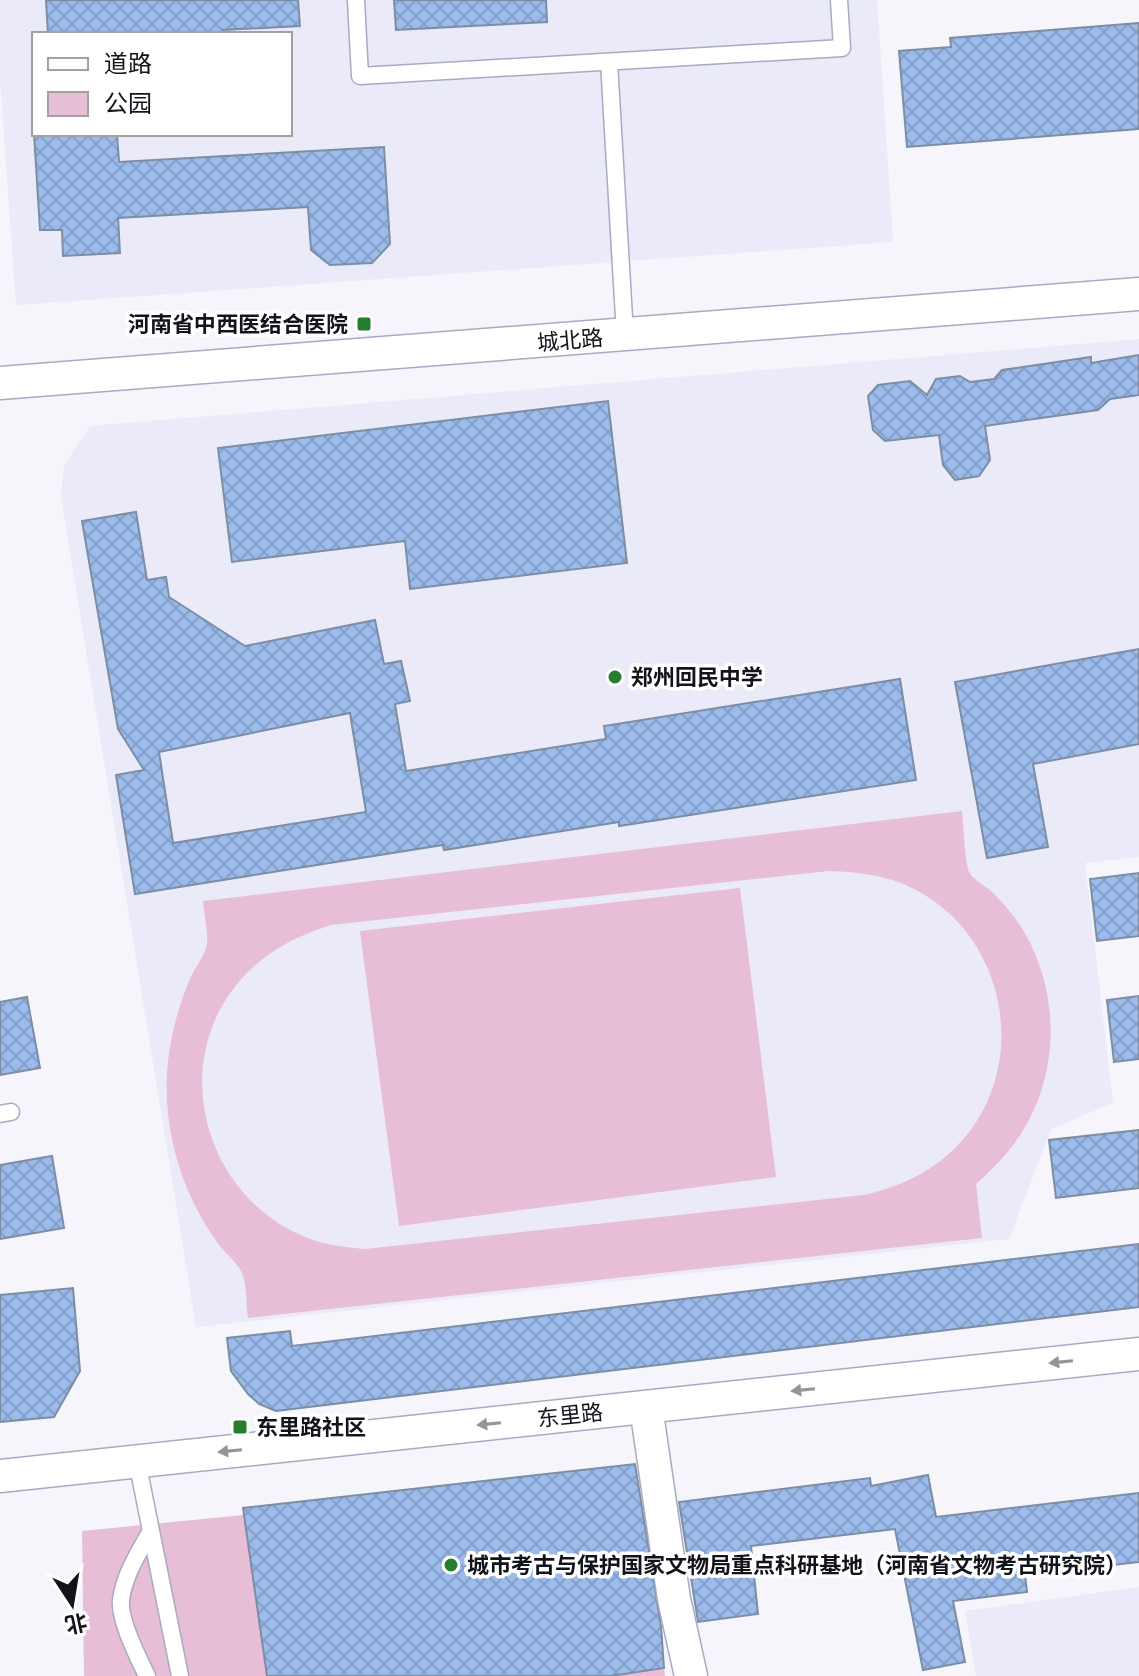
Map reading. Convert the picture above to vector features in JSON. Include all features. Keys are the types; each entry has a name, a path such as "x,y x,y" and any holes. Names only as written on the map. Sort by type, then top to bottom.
{"street":[{"name":"城北路","path":"1,374 625,335 1139,294"},
{"name":"东里路","path":"0,1476 1139,1354"},
{"path":"646,1407 674,1599 691,1676"}],"lane":[{"path":"356,0 360,76 842,48 839,0"},
{"path":"609,62 625,335"},
{"path":"137,1461 180,1676"},
{"path":"147,1676 132,1643 120,1602 128,1573 151,1531"}],"shaded area":[{"path":"0,0 877,0 893,242 16,305 0,80"},
{"name":"郑州回民中学","path":"1139,339 1139,857 1085,863 1113,1103 1051,1129 1009,1239 196,1327 61,497 64,465 90,426"},
{"path":"1139,1587 1139,1676 976,1676 965,1611"}],"green space":[{"path":"962,811 969,872 1010,912 1038,960 1050,1014 1047,1068 1029,1120 1010,1149 976,1184 982,1238 248,1318 241,1272 217,1242 191,1197 174,1148 168,1113 168,1062 174,1029 189,981 207,943 203,901","holes":["829,871 872,875 912,888 945,910 971,938 989,971 999,1008 1001,1045 995,1082 979,1117 955,1148 935,1165 912,1178 864,1195 365,1249 312,1240 272,1219 245,1195 224,1165 210,1132 203,1097 204,1061 213,1025 231,992 251,969 275,950 302,936 331,925"]},
{"path":"740,888 776,1177 399,1226 360,931"},
{"name":"城市考古与保护国家文物局重点科研基地（河南省文物考古研究院）","path":"637,1476 665,1676 84,1676 82,1531"}],"building":[{"path":"46,0 298,0 300,26 224,32 48,32"},
{"path":"394,0 546,0 547,22 396,30"},
{"path":"1139,23 1139,129 907,147 899,51 951,47 950,38"},
{"path":"34,136 117,136 119,162 384,147 390,244 372,263 330,265 311,250 308,207 118,218 120,253 63,256 62,230 40,230"},
{"path":"1139,355 1139,395 1110,399 1098,410 985,426 990,460 979,476 955,480 943,465 939,435 885,441 873,430 868,396 878,385 910,381 927,395 936,379 960,376 970,382 994,379 1002,370 1091,357 1091,363"},
{"path":"608,401 627,563 410,589 405,541 232,562 218,448"},
{"path":"136,512 147,580 166,577 169,597 245,646 375,620 384,664 401,661 410,701 395,704 406,771 606,739 604,726 900,679 916,780 619,826 619,822 444,850 443,845 135,894 116,775 144,770 118,729 82,521","holes":["350,713 366,812 173,843 159,752"]},
{"path":"1139,649 1139,744 1033,764 1048,847 987,858 955,682"},
{"path":"1139,873 1139,936 1097,941 1090,879"},
{"path":"1139,996 1139,1059 1114,1062 1107,1000"},
{"path":"27,997 40,1068 0,1075 0,1002"},
{"path":"1139,1130 1139,1188 1056,1198 1049,1140"},
{"path":"52,1156 64,1228 0,1239 0,1165"},
{"path":"1139,1244 1139,1307 276,1411 259,1404 231,1371 227,1338 290,1331 292,1346"},
{"path":"73,1288 80,1371 54,1417 0,1422 0,1295"},
{"name":"城市考古与保护国家文物局重点科研基地（河南省文物考古研究院）","path":"635,1464 661,1626 664,1668 611,1676 267,1676 243,1508"},
{"path":"928,1475 936,1517 1139,1493 1139,1562 1025,1575 1027,1592 953,1601 965,1662 923,1670 895,1529 751,1546 758,1614 698,1622 679,1502 870,1478 871,1486"}],"place":[{"name":"河南省中西医结合医院","path":"364,324"},
{"name":"郑州回民中学","path":"615,677"},
{"name":"东里路社区","path":"240,1427"},
{"name":"城市考古与保护国家文物局重点科研基地（河南省文物考古研究院）","path":"451,1565"}]}
